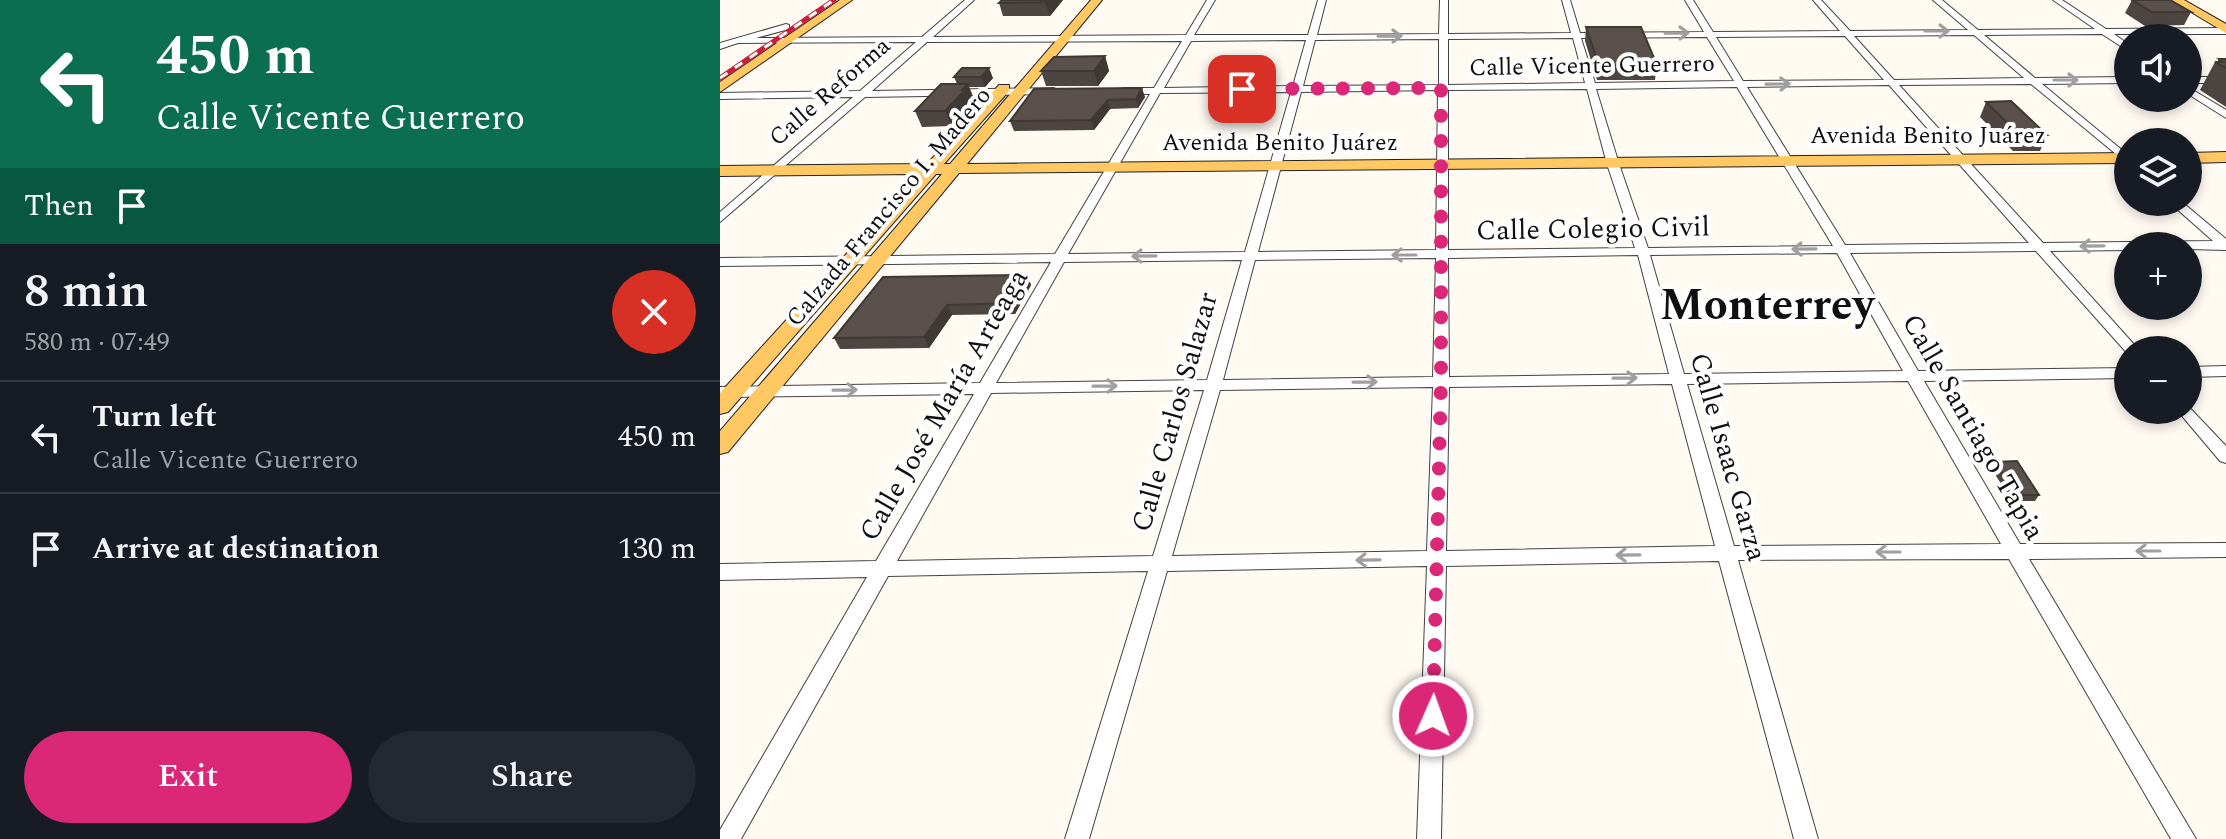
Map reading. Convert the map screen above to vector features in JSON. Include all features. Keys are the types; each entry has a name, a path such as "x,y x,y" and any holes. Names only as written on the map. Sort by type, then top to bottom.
{"main road":[{"path":"731,63 826,0"},
{"path":"720,88 847,0"},
{"path":"1026,62 1080,0"},
{"name":"Calzada Francisco I. Madero","path":"720,446 1097,0"},
{"path":"2176,0 2226,30"},
{"name":"Calzada Francisco I. Madero","path":"720,407 726,392 851,260 1016,73"},
{"path":"2202,158 2226,157"},
{"name":"Avenida Benito Juárez","path":"720,171 2114,159"}],"street":[{"name":"Calle Reforma","path":"720,218 970,0"},
{"name":"Calle José María Arteaga","path":"728,839 1111,168 1211,0"},
{"name":"Calle Carlos Salazar","path":"1077,839 1214,384 1322,0"},
{"path":"1429,839 1438,558 1444,0"},
{"name":"Calle Isaac Garza","path":"1566,0 1613,164 1643,252 1806,839"},
{"name":"Calle Santiago Tapia","path":"1689,0 1841,249 2184,839"},
{"path":"1817,0 2119,336"},
{"path":"1937,0 2114,148"},
{"path":"2057,0 2114,38"},
{"path":"720,46 786,27"},
{"path":"739,41 2226,30"},
{"name":"Calle Vicente Guerrero","path":"1113,91 2114,80"},
{"path":"2202,80 2226,80"},
{"path":"720,96 1066,91"},
{"path":"2202,99 2226,115"},
{"path":"2192,216 2226,245"},
{"name":"Calle Colegio Civil","path":"720,262 2226,245"},
{"path":"2202,372 2226,371"},
{"path":"726,392 2114,373"},
{"path":"2197,424 2226,457"},
{"path":"720,572 1729,553 2226,550"}],"building":[{"path":"1002,0 1047,0 999,3"},
{"path":"2132,0 2170,0 2191,12 2152,12"},
{"path":"1586,27 1641,27 1657,65 1599,65"},
{"path":"1105,56 1094,71 1041,71 1054,57"},
{"path":"2219,59 2226,59 2226,68 2215,62 2223,62"},
{"path":"962,68 989,68 981,77 954,77"},
{"path":"941,84 968,84 945,111 915,111"},
{"path":"1142,88 1136,99 1108,100 1091,120 1010,121 1034,89"},
{"path":"2011,101 2047,135 2020,135 1986,102"},
{"path":"1027,275 1010,303 947,305 924,337 834,338 883,277"},
{"path":"2017,461 2039,495 2016,495 1995,462"}],"railway":[{"path":"720,78 834,0"}],"district":[{"name":"Monterrey","path":"1767,305"}],"route":[{"path":"1242,89 1441,88 1441,381 1433,716"}]}
